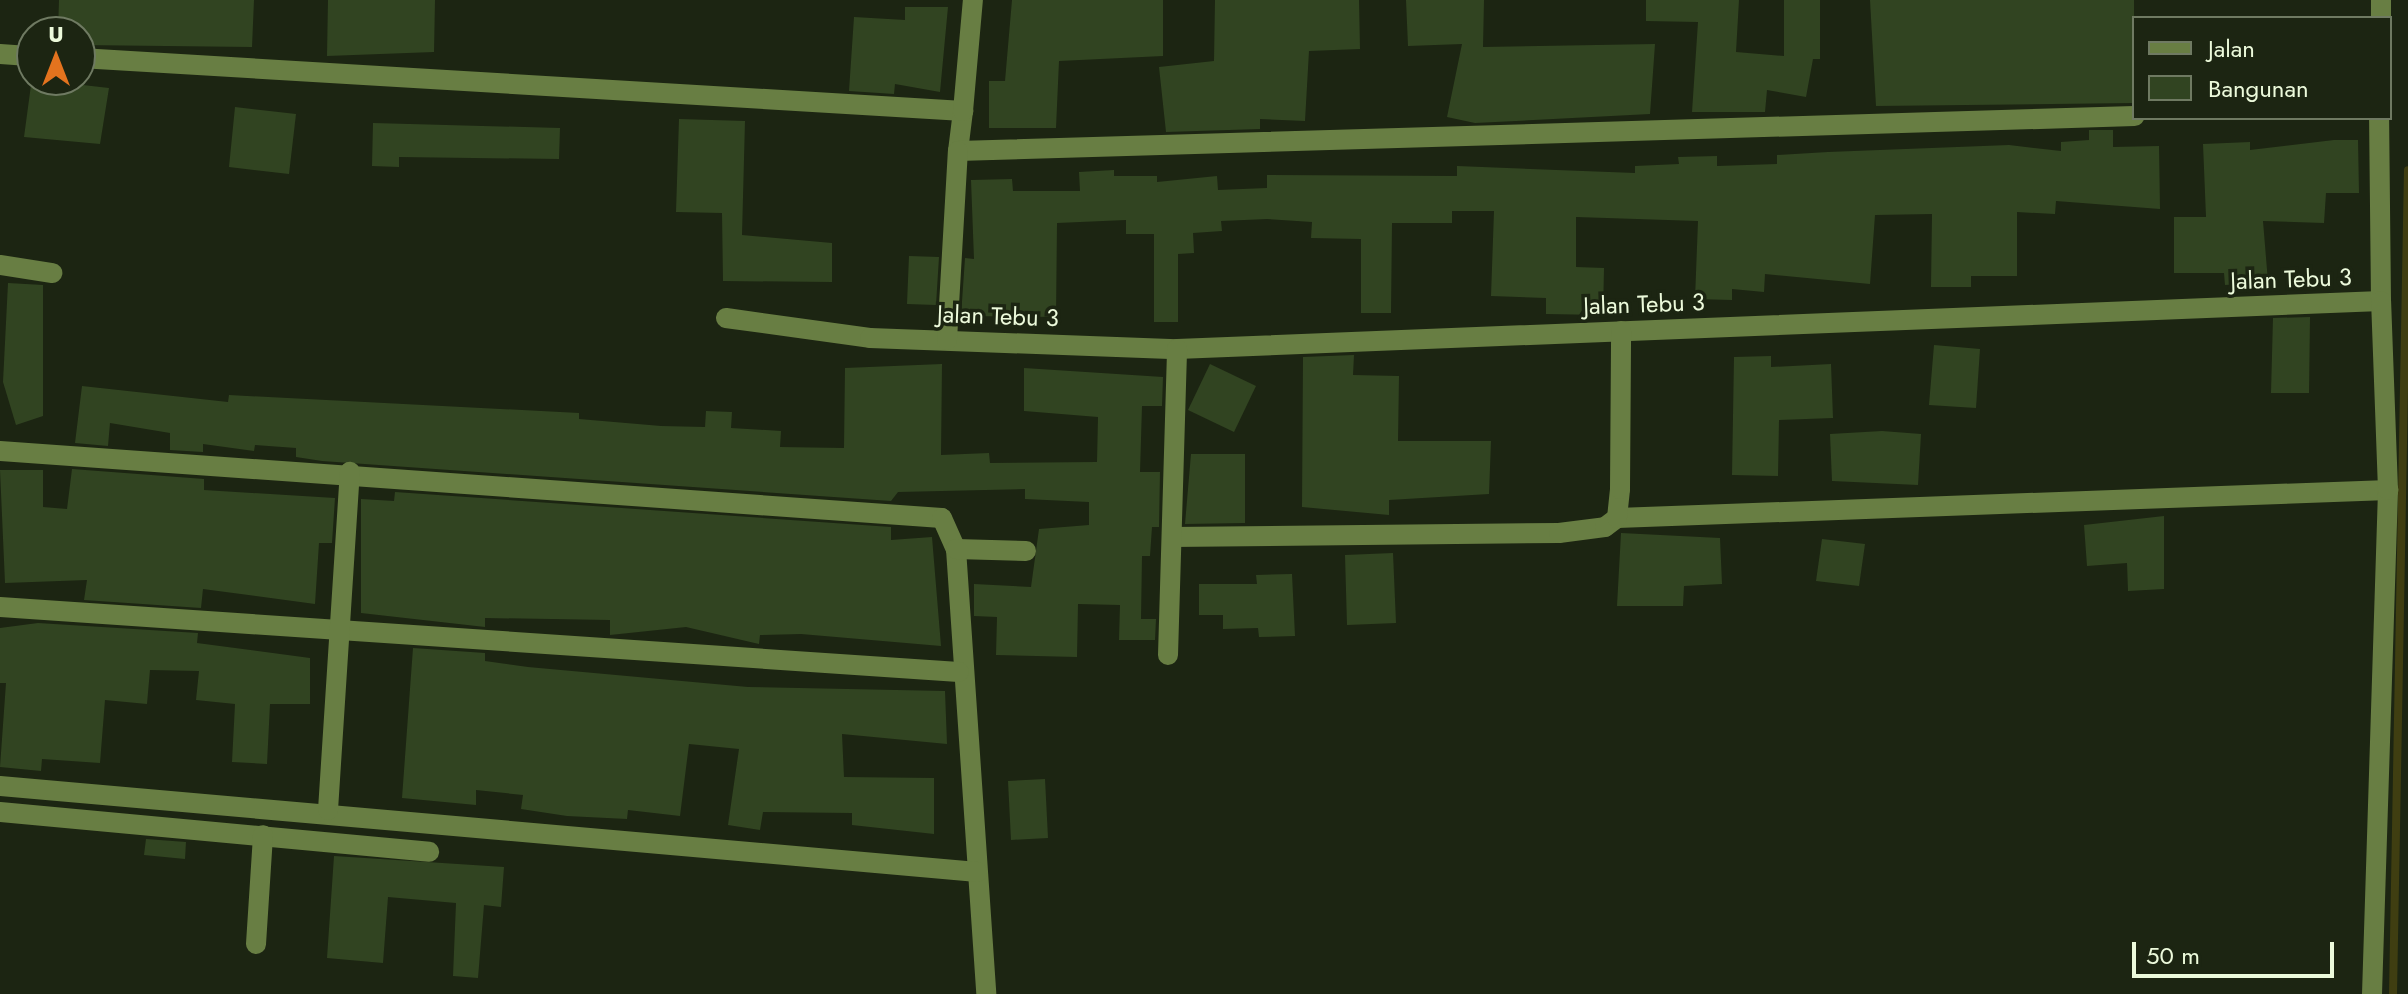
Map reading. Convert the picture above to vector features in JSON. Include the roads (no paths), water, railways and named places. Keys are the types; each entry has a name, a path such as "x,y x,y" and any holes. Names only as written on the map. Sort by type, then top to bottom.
{"street":[{"path":"947,340 958,151 973,0"},
{"path":"96,59 963,111"},
{"path":"958,151 2132,116"},
{"name":"Jalan Tebu 3","path":"726,318 947,340 1177,349 2381,301 2379,120"},
{"path":"0,265 52,273"},
{"path":"2372,994 2388,490 2381,301"},
{"path":"1617,518 1621,331"},
{"path":"1168,655 1177,349"},
{"path":"0,451 350,472 942,518 956,549 959,672 986,994"},
{"path":"328,810 350,472"},
{"path":"1172,537 1559,533 1617,518 2388,490"},
{"path":"956,549 1026,551"},
{"path":"0,607 338,627 959,672"},
{"path":"0,786 328,810 977,872"},
{"path":"0,812 429,852"},
{"path":"256,944 263,835"}],"waterway":[{"path":"2393,994 2408,170"}]}
